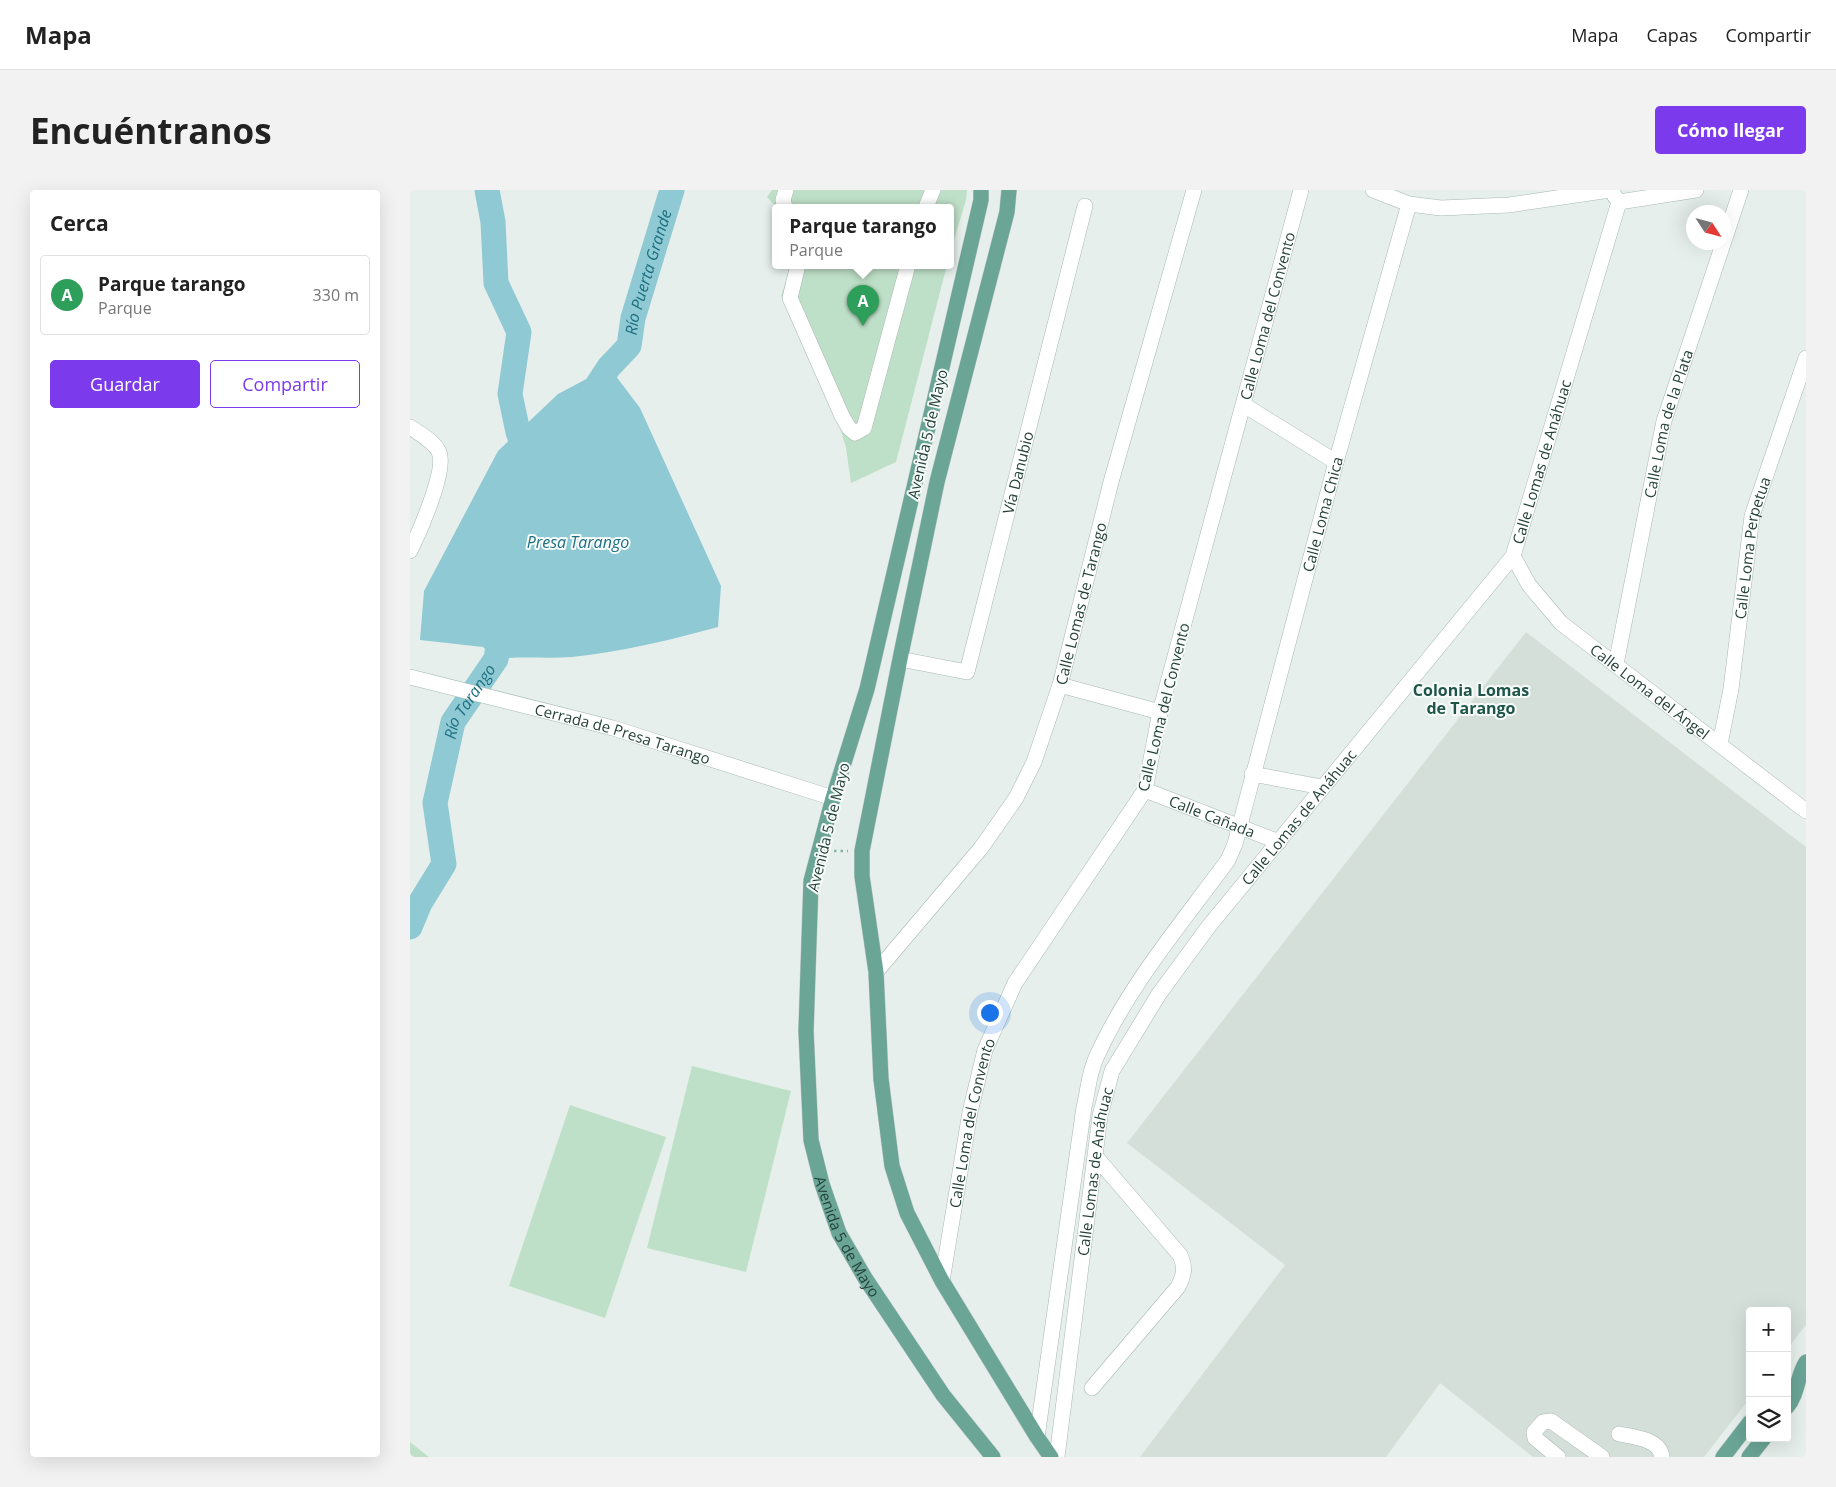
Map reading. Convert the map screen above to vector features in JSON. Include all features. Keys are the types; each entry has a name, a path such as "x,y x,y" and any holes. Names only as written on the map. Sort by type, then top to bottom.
{"main road":[{"name":"Avenida 5 de Mayo","path":"981,190 981,200 867,689 833,798 810,891 806,1031 811,1140 822,1184 839,1233 865,1278 943,1395 993,1457"},
{"name":"Avenida 5 de Mayo","path":"1009,190 1007,212 937,482 862,851 864,900 876,972 881,1079 892,1166 906,1213 942,1280 1037,1438 1051,1457"},
{"path":"1791,1376 1804,1365"},
{"path":"1791,1402 1804,1365"},
{"path":"1723,1457 1746,1427"},
{"path":"1037,1438 1045,1457"},
{"path":"1749,1457 1761,1442"}],"street":[{"path":"784,204 783,200 786,190"},
{"path":"927,204 933,190"},
{"name":"Calle Lomas de Tarango","path":"876,972 981,848 1016,798 1034,762 1060,685 1111,482 1194,190"},
{"name":"Calle Loma del Convento","path":"942,1280 970,1112 985,1050 1015,983 1144,790 1160,712 1301,190"},
{"path":"1373,190 1409,204 1441,208 1509,205 1613,194 1696,190"},
{"name":"Calle Loma de la Plata","path":"1616,664 1664,421 1741,190"},
{"name":"Calle Lomas de Anáhuac","path":"1056,1457 1100,1116 1112,1071 1159,994 1209,926 1280,842 1322,787 1513,556 1613,194"},
{"name":"Calle Loma Chica","path":"1239,825 1336,462 1409,204"},
{"name":"Vía Danubio","path":"900,659 967,672 1085,206"},
{"path":"797,269 790,298 842,416 849,428 855,433 864,428 907,269"},
{"name":"Calle Loma Perpetua","path":"1720,744 1731,689 1752,516 1806,358"},
{"path":"1244,405 1336,462"},
{"path":"410,427 430,441 439,452 441,464 423,526 410,551"},
{"name":"Calle Loma del Ángel","path":"1513,556 1529,585 1561,623 1806,810"},
{"name":"Cerrada de Presa Tarango","path":"416,678 613,728 833,798"},
{"path":"1060,685 1160,712"},
{"path":"1252,774 1322,787"},
{"name":"Calle Cañada","path":"1144,790 1280,842"},
{"name":"Calle Lomas de Anáhuac","path":"1037,1438 1084,1107 1095,1060 1113,1024 1140,982 1228,860 1235,844 1239,825"},
{"path":"1092,1388 1178,1287 1184,1276 1185,1266 1180,1255 1096,1157"},
{"path":"1558,1457 1535,1438 1534,1432 1543,1422 1550,1421 1602,1457"},
{"path":"1619,1434 1655,1444 1660,1448 1662,1457"}],"path":[{"path":"820,850 862,851"}],"shaded area":[{"path":"1526,632 1806,847 1806,1325 1791,1344 1791,1307 1746,1307 1746,1403 1704,1457 1533,1457 1440,1383 1386,1457 1140,1457 1285,1265 1127,1143"}],"green space":[{"path":"772,190 967,190 966,200 954,240 954,204 773,204 767,197"},
{"path":"790,269 946,269 896,462 851,483 846,448 833,403 807,356 781,296"},
{"path":"692,1066 791,1091 746,1272 647,1248"},
{"path":"570,1105 666,1137 605,1318 509,1286"},
{"path":"410,1442 429,1457 410,1457"}],"water":[{"name":"Presa Tarango","path":"609,367 640,408 721,586 718,627 627,649 563,658 496,659 483,647 420,640 424,591 498,451 558,394"}],"waterway":[{"path":"487,190 493,222 496,283 519,332 510,394 518,432 530,463"},
{"name":"Río Puerta Grande","path":"590,396 609,367 629,346 633,318 672,190"},
{"name":"Río Tarango","path":"410,927 420,903 444,864 435,803 453,722 496,659 501,627"}],"place":[{"name":"Parque tarango","path":"863,326"}],"district":[{"name":"Colonia Lomas de Tarango","path":"1471,699"}]}
